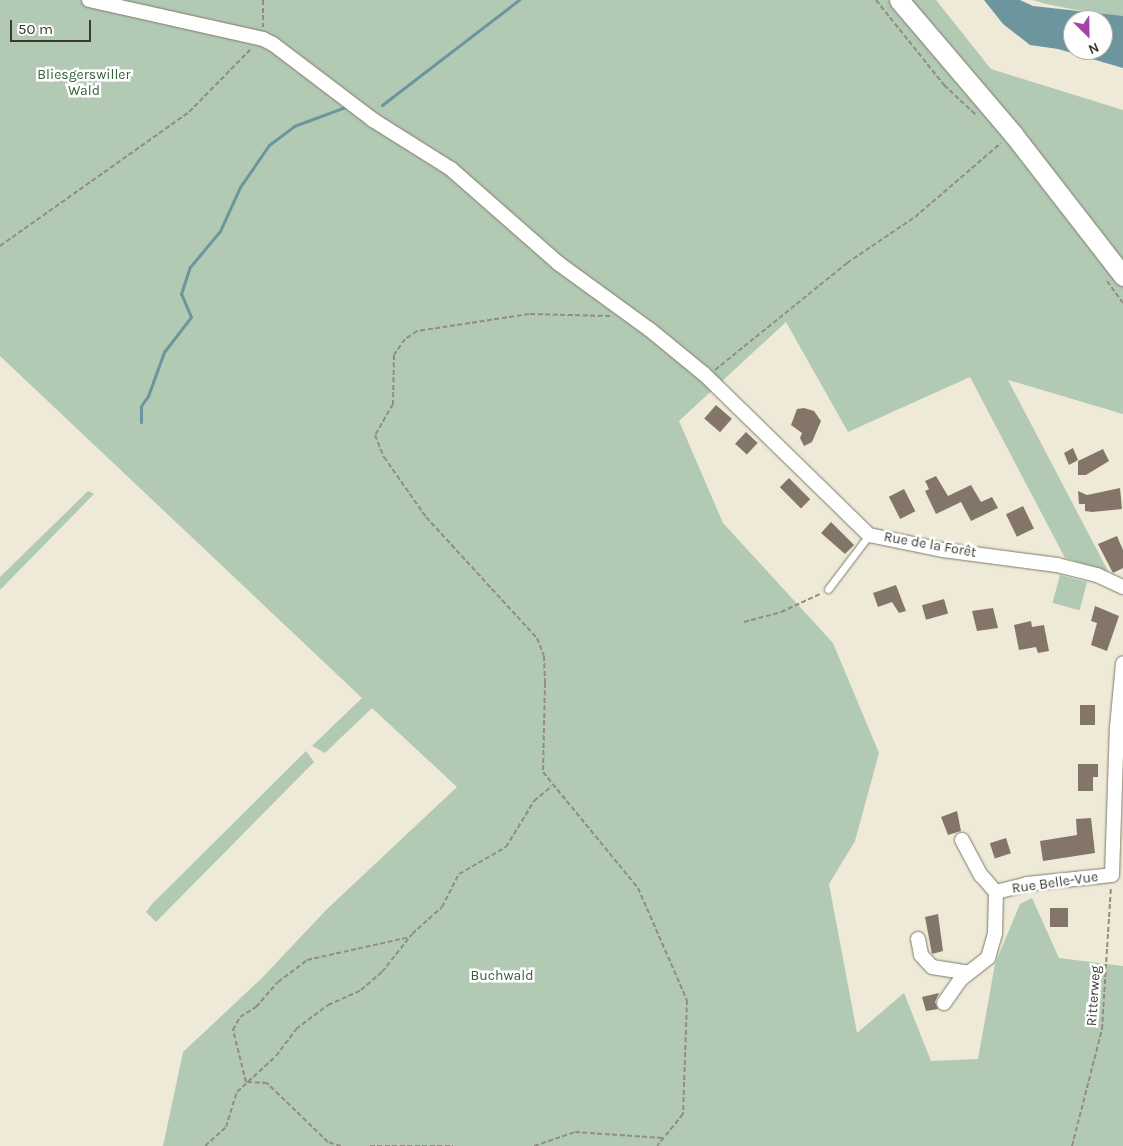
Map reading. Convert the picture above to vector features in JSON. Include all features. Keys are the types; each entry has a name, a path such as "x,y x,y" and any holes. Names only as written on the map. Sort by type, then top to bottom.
{"main road":[{"path":"899,0 1013,134 1123,276"}],"street":[{"path":"89,0 263,39"},
{"name":"Rue de la Forêt","path":"263,39 373,120 451,169 558,263 708,377 869,535 943,550 1057,565 1097,575 1123,587"},
{"name":"Rue Belle-Vue","path":"996,892 1027,884 1112,875 1117,727 1123,663"},
{"name":"Rue Belle-Vue","path":"944,1003 952,990 988,958 995,933 996,892 981,875 962,840"},
{"path":"918,939 920,954 932,967 969,973"}],"lane":[{"path":"828,589 869,535"}],"path":[{"path":"0,246 189,112 263,39 263,0"},
{"path":"708,377 840,269 915,217 1013,134"},
{"path":"630,316 529,314 417,331 405,339 391,362 393,404 375,435 384,457 426,517 537,638 544,656 543,772 552,786 638,888 687,1000 682,1114 657,1146"},
{"path":"744,622 782,612 812,600 828,589"},
{"path":"205,1146 226,1127 229,1109 246,1082 276,1056 296,1029 328,1006 361,990 382,972 410,937 442,907 460,874 506,847 534,801 552,786"},
{"name":"Ritterweg","path":"1072,1146 1102,1029 1112,875"},
{"path":"246,1082 233,1030 240,1017 256,1007 278,982 307,960 410,937"},
{"path":"246,1082 267,1084 328,1142 339,1146"},
{"path":"534,1146 575,1132 663,1138"},
{"path":"370,1146 453,1146"}],"green space":[{"path":"0,0 936,0 991,69 1123,110 1123,414 1008,380 1108,571 1065,558 970,377 848,432 786,322 679,421 723,523 833,643 879,753 855,841 829,884 857,1033 904,993 931,1061 978,1059 995,964 1020,904 1032,898 1059,958 1123,966 1123,1146 163,1146 183,1052 262,978 326,910 457,787 372,708 325,753 312,746 362,698 0,356"},
{"path":"1033,0 1123,0 1123,19 1113,17 1113,10 1077,10"},
{"path":"88,491 94,494 0,590 0,577"},
{"path":"1060,575 1087,582 1080,610 1052,603"},
{"path":"306,751 314,762 156,922 146,912 152,904"}],"water":[{"path":"984,0 1020,0 1033,6 1069,10 1063,10 1063,50 1030,45 1003,24"},
{"path":"1113,15 1123,16 1123,68 1096,60 1113,60"}],"building":[{"path":"716,405 732,419 720,432 704,419"},
{"path":"804,408 814,411 821,421 812,442 804,446 800,438 802,433 791,425 797,409"},
{"path":"746,432 758,443 747,455 735,444"},
{"path":"1073,448 1078,460 1069,465 1064,453"},
{"path":"1103,449 1109,461 1086,475 1078,475 1078,461"},
{"path":"936,476 948,496 971,485 981,502 992,497 998,508 971,521 961,502 936,514 925,491 929,489 925,481"},
{"path":"789,478 810,499 801,508 780,487"},
{"path":"1120,488 1122,509 1092,512 1085,511 1085,504 1079,504 1078,491 1087,495"},
{"path":"904,489 915,511 900,519 889,497"},
{"path":"1023,506 1034,528 1017,537 1006,514"},
{"path":"831,522 854,545 845,554 821,533"},
{"path":"1117,536 1123,550 1123,568 1113,573 1098,544"},
{"path":"896,585 906,611 899,613 892,602 878,607 873,593"},
{"path":"944,599 948,613 926,620 922,605"},
{"path":"1095,606 1119,616 1107,651 1091,645 1097,623 1091,621"},
{"path":"993,608 998,628 977,631 972,611"},
{"path":"1031,621 1032,627 1044,625 1049,651 1038,653 1036,647 1019,650 1014,625"},
{"path":"1080,705 1095,705 1095,725 1080,725"},
{"path":"1078,764 1098,764 1098,777 1093,777 1093,791 1078,791"},
{"path":"957,811 961,831 948,835 941,817"},
{"path":"1091,818 1095,853 1043,861 1040,841 1077,835 1076,819"},
{"path":"1006,838 1011,853 995,858 990,843"},
{"path":"1050,908 1068,908 1068,927 1050,927"},
{"path":"938,914 943,951 932,954 925,917"},
{"path":"939,993 935,1002 938,1009 926,1011 922,997"}],"waterway":[{"path":"382,105 519,0"},
{"path":"141,422 141,406 148,396 164,352 191,317 181,294 190,267 220,231 240,187 269,145 294,126 348,106"}],"park label":[{"name":"Bliesgerswiller Wald","path":"84,84"},
{"name":"Buchwald","path":"502,976"}]}
